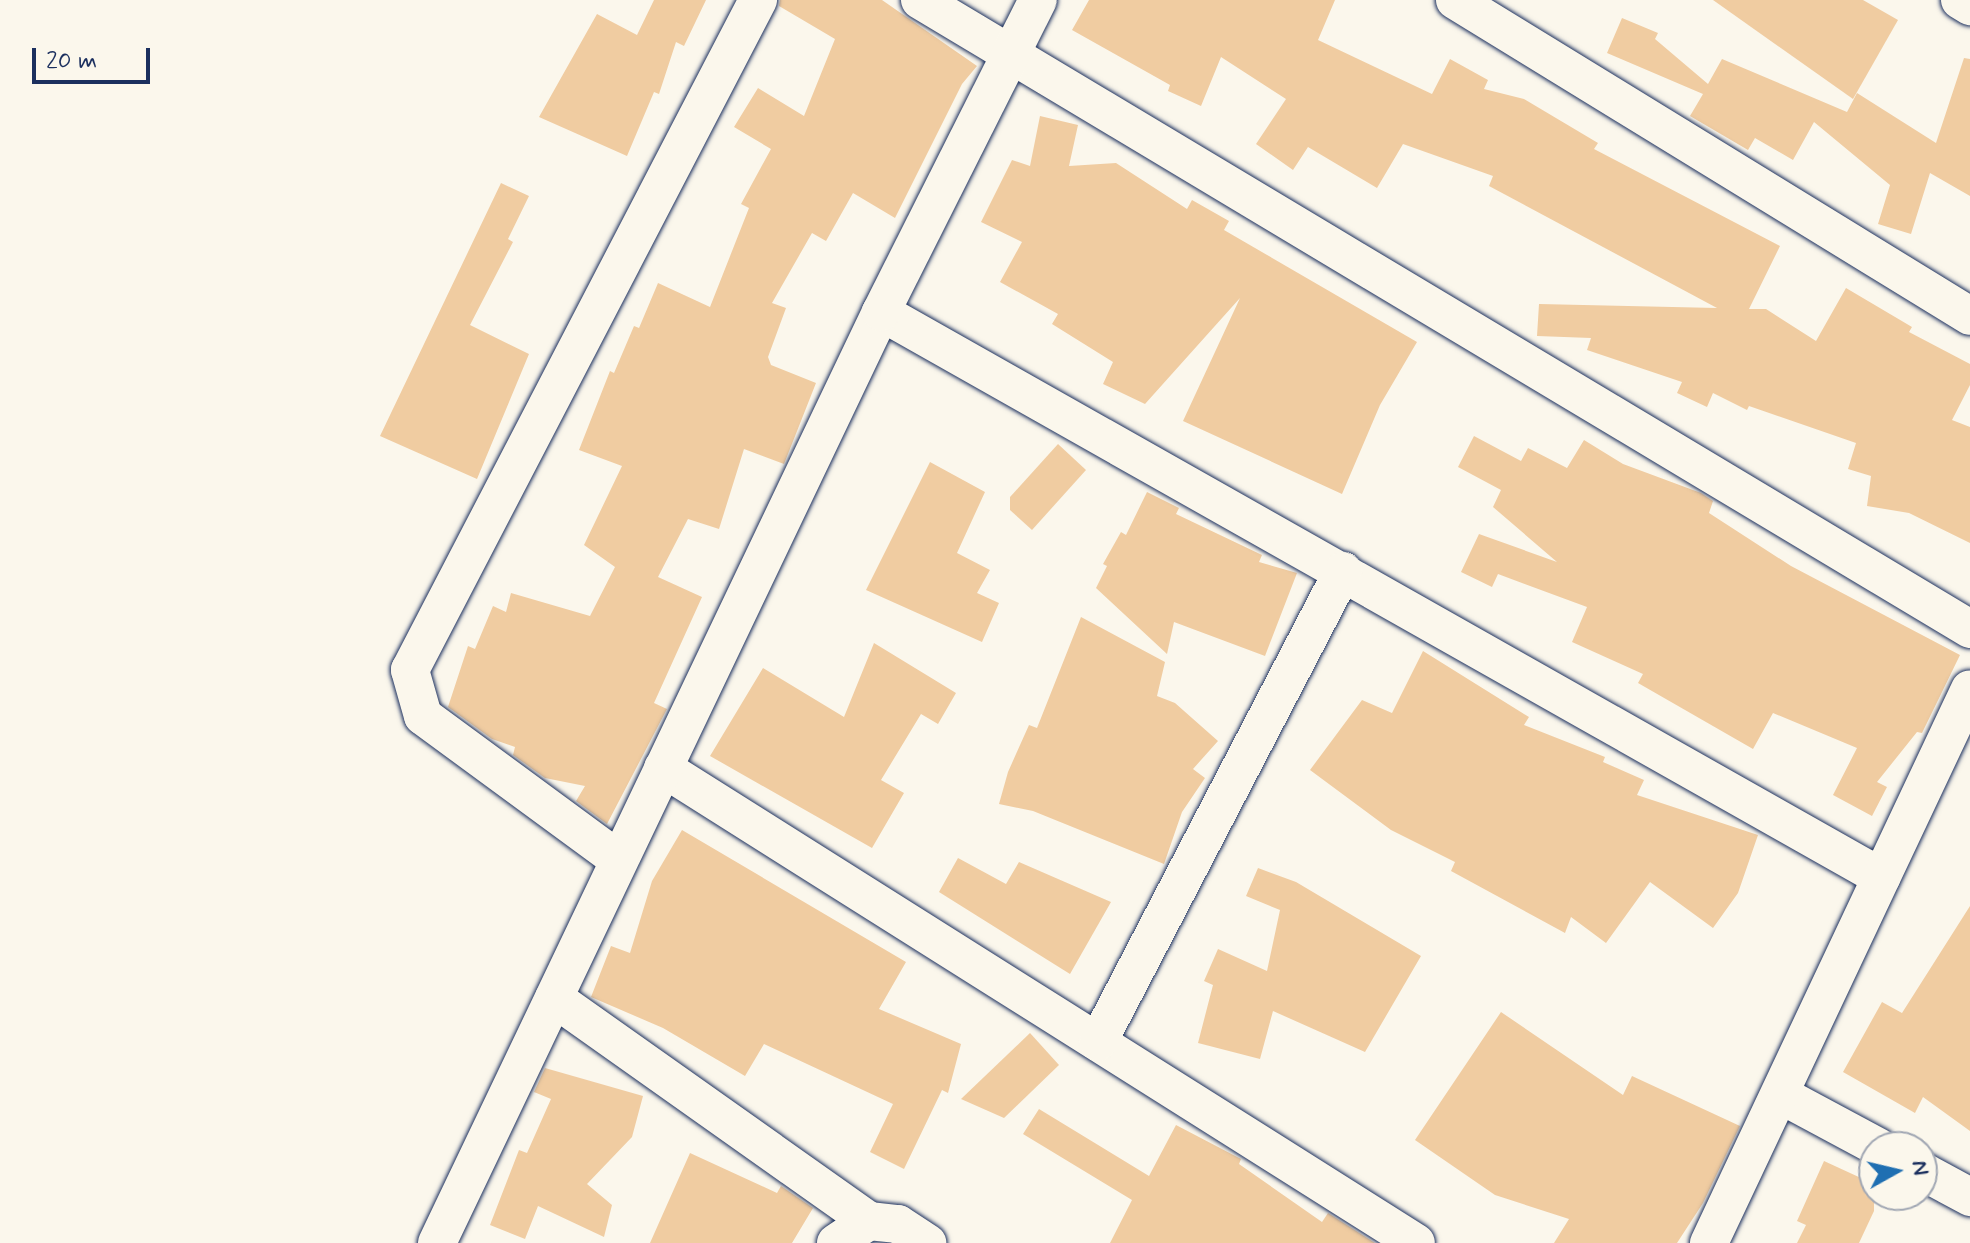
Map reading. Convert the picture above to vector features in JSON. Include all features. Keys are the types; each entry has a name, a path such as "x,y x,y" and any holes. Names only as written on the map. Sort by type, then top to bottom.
{"street":[{"path":"619,860 423,716 410,670 758,0"},
{"path":"920,0 1970,629"},
{"path":"437,1243 881,312 1038,0"},
{"path":"1455,0 1970,316"},
{"path":"1960,0 1970,6"},
{"path":"881,312 1881,877"},
{"path":"1098,1042 1343,571"},
{"path":"1709,1243 1970,689"},
{"path":"663,768 1416,1243"},
{"path":"554,998 869,1221 898,1224 927,1243"},
{"path":"1781,1095 1858,1136"},
{"path":"1938,1180 1970,1197"},
{"path":"836,1243 869,1221"}],"building":[{"path":"654,0 706,0 684,46 676,42 659,94 654,92 627,156 539,117 597,14 637,35"},
{"path":"780,0 882,0 977,66 962,84 895,218 853,193 826,241 812,233 772,303 786,308 768,357 771,365 816,383 784,464 744,449 719,529 688,519 658,577 702,597 654,703 667,709 607,824 576,801 585,786 545,778 513,755 515,747 492,739 448,707 468,646 475,649 493,606 506,612 511,593 590,616 615,567 584,545 622,466 579,450 610,371 614,373 634,326 639,328 658,283 710,307 749,208 741,204 771,149 734,127 758,88 804,116 835,39 779,6"},
{"path":"1089,0 1335,0 1318,40 1432,94 1450,59 1488,80 1484,89 1524,99 1598,143 1594,149 1780,246 1749,309 1766,309 1816,341 1846,288 1912,327 1909,332 1970,364 1970,385 1952,420 1970,427 1970,543 1909,513 1867,506 1871,476 1848,469 1856,443 1749,406 1747,410 1713,393 1707,407 1677,393 1682,382 1587,350 1591,338 1537,336 1539,304 1717,308 1489,186 1493,176 1403,144 1377,188 1308,147 1293,170 1256,144 1286,99 1221,57 1201,106 1168,91 1170,85 1072,30"},
{"path":"1713,0 1863,0 1898,20 1853,99"},
{"path":"1622,18 1658,33 1655,39 1708,84 1722,59 1847,112 1857,93 1936,143 1964,58 1970,59 1970,196 1930,173 1911,234 1878,224 1890,185 1814,122 1793,160 1755,138 1748,150 1690,116 1703,94 1607,53"},
{"path":"1040,116 1078,125 1069,166 1116,163 1187,209 1192,200 1229,221 1224,230 1417,342 1380,405 1342,494 1183,421 1240,298 1145,404 1103,384 1113,362 1052,324 1058,314 1000,282 1022,242 981,222 1012,160 1030,166"},
{"path":"501,183 529,196 508,239 513,242 470,325 529,354 477,479 380,436"},
{"path":"1474,436 1521,461 1528,448 1567,468 1584,440 1623,464 1701,493 1713,501 1709,513 1791,566 1960,655 1922,733 1917,732 1877,782 1887,787 1872,816 1833,795 1857,748 1773,713 1753,749 1638,683 1643,674 1572,642 1587,607 1498,574 1492,587 1461,572 1479,534 1557,562 1493,507 1501,490 1458,467"},
{"path":"1058,444 1086,470 1032,530 1010,510 1010,497"},
{"path":"930,462 985,492 957,553 990,570 977,593 999,603 982,642 866,590"},
{"path":"1147,492 1179,508 1176,514 1262,555 1259,562 1297,573 1265,656 1174,622 1167,654 1096,588 1107,566 1103,564 1121,532 1126,535"},
{"path":"1081,617 1165,662 1157,696 1175,703 1218,741 1193,769 1205,778 1182,812 1164,864 1033,811 999,804 1008,772 1029,725 1037,728"},
{"path":"874,643 956,693 938,724 921,714 881,780 904,793 872,848 710,756 763,668 844,717"},
{"path":"1423,651 1529,717 1524,725 1605,757 1603,762 1644,780 1637,795 1758,835 1738,893 1713,928 1650,882 1606,943 1571,917 1565,933 1451,871 1455,862 1391,830 1310,770 1362,700 1392,713"},
{"path":"682,830 906,962 879,1009 961,1044 948,1093 942,1090 904,1169 870,1152 893,1104 764,1044 745,1076 663,1028 591,997 611,946 630,953 652,881"},
{"path":"958,858 1006,884 1019,862 1111,902 1070,974 939,892"},
{"path":"1258,868 1296,882 1421,956 1365,1052 1273,1011 1260,1059 1198,1043 1213,985 1204,981 1218,949 1267,971 1280,910 1246,896"},
{"path":"1970,906 1970,1131 1923,1097 1915,1113 1843,1072 1882,1002 1902,1013"},
{"path":"1501,1012 1623,1095 1632,1076 1740,1126 1703,1203 1677,1243 1554,1243 1569,1219 1495,1195 1415,1140"},
{"path":"1030,1033 1059,1065 1004,1118 961,1099"},
{"path":"545,1068 643,1096 632,1137 587,1184 612,1205 604,1237 538,1206 525,1239 490,1225 519,1150 527,1153 551,1099 534,1092"},
{"path":"1039,1109 1149,1176 1176,1125 1241,1159 1239,1164 1322,1222 1328,1213 1375,1243 1110,1243 1132,1200 1023,1134"},
{"path":"690,1153 777,1193 781,1186 813,1208 792,1243 650,1243"},
{"path":"1824,1161 1858,1177 1858,1211 1874,1211 1859,1243 1797,1243 1806,1225 1797,1221"}]}
